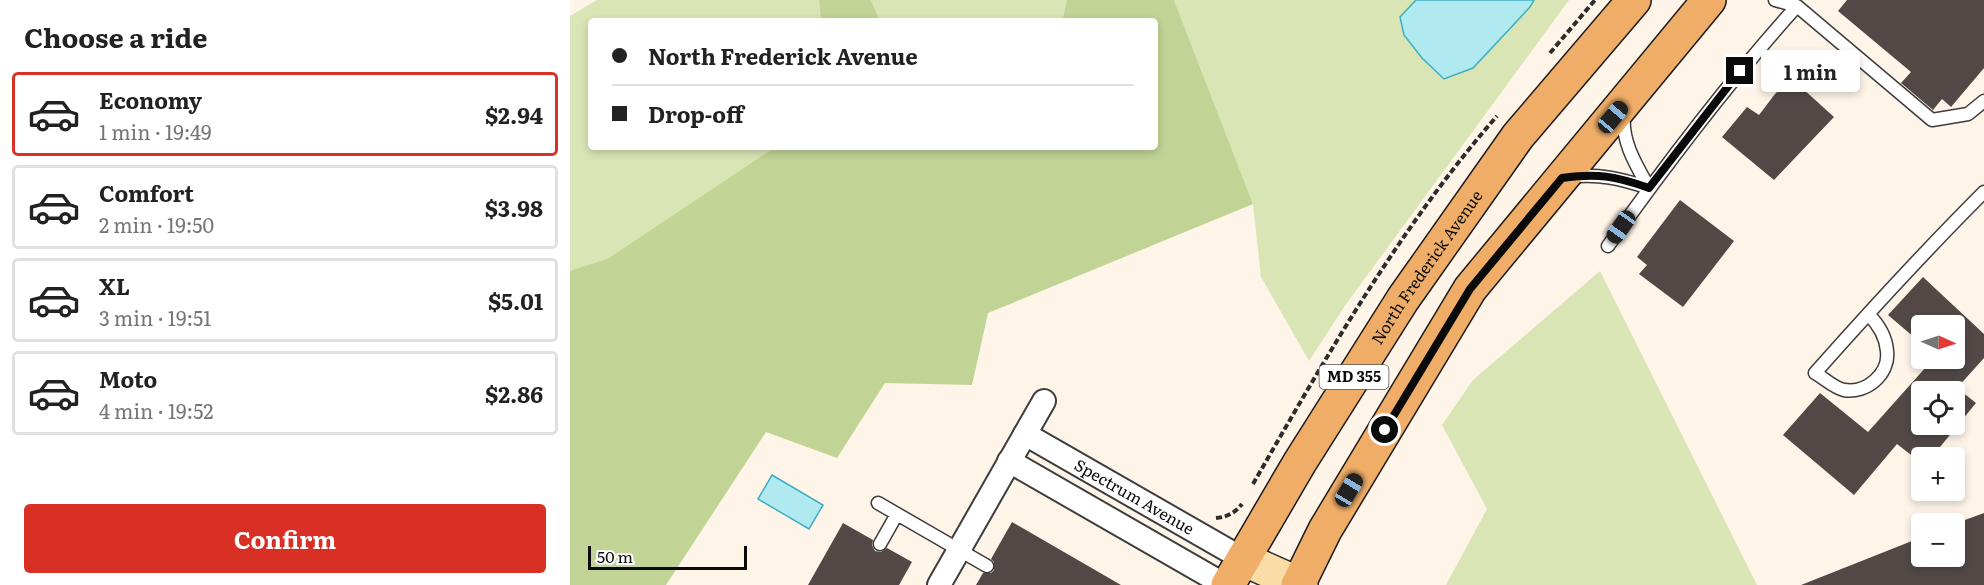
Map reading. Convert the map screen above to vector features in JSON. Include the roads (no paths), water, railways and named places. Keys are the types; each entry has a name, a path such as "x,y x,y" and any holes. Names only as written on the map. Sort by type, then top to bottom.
{"main road":[{"name":"North Frederick Avenue","path":"1232,576 1300,462 1403,299 1518,136 1634,0"},
{"name":"MD 355","path":"1299,585 1325,530 1470,289 1709,0"}],"street":[{"path":"939,585 1044,401"},
{"name":"Spectrum Avenue","path":"1025,434 1232,576"},
{"name":"Spectrum Avenue","path":"1010,461 1232,576"},
{"path":"1232,576 1299,585"}],"lane":[{"path":"1775,0 1796,3 1932,120 1968,114 1984,101"},
{"path":"1608,246 1649,188 1796,3"},
{"path":"1625,102 1623,120 1625,136 1631,156 1649,188"},
{"path":"1562,178 1589,174 1619,178 1649,188"},
{"path":"1868,314 1879,326 1887,351 1886,363 1874,382 1855,390 1843,390 1815,373 1868,314 1931,245 1984,192"},
{"path":"878,503 987,566"},
{"path":"880,544 897,514"}],"water":[{"path":"1416,0 1534,0 1473,68 1444,79 1422,58 1404,35 1400,17"},
{"path":"772,475 823,505 809,529 758,499"}]}
